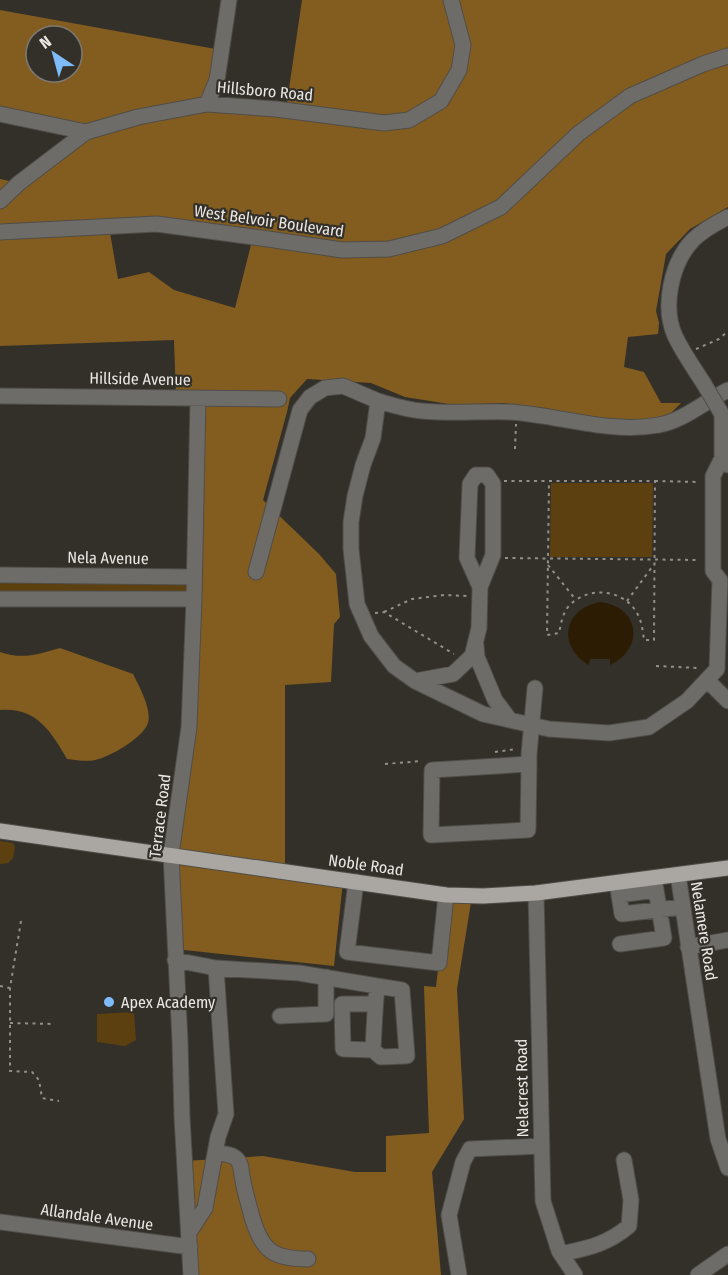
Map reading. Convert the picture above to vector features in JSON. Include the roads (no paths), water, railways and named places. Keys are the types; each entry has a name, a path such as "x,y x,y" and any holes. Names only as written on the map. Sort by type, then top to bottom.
{"main road":[{"name":"Noble Road","path":"0,831 446,895 483,896 618,889 655,884 678,875 728,868"}],"street":[{"path":"207,104 217,80 229,0"},
{"name":"Hillsboro Road","path":"0,201 19,183 86,132 138,117 207,104 276,109 384,123 409,120 441,101 459,70 463,45 451,0"},
{"name":"West Belvoir Boulevard","path":"0,232 157,224 342,250 389,249 442,236 501,207 578,134 630,96 703,64 728,56"},
{"path":"0,114 86,132"},
{"path":"378,401 373,438 357,486 351,522 351,549 357,604 371,636 394,666 415,681 483,714 549,729 609,733 649,728 687,701 706,674 717,669 724,576 713,571 713,476 725,461 722,416 674,334 669,313 674,275 681,258 693,240 711,226 728,217"},
{"path":"256,572 300,410 310,397 326,388 343,386 378,401 421,411 510,412 609,427 661,425 686,415 728,390"},
{"name":"Hillside Avenue","path":"0,396 279,399"},
{"name":"Terrace Road","path":"191,1275 171,855 189,728 198,398"},
{"path":"415,681 453,674 472,656 476,643 480,593 492,555 493,484 487,475 476,474 470,484 467,558 480,593"},
{"name":"Nela Avenue","path":"0,575 194,577"},
{"path":"22,575 22,599"},
{"path":"0,599 194,599"},
{"path":"476,643 477,657 490,690 510,720"},
{"path":"706,674 728,701"},
{"path":"529,764 432,770 431,835 528,830 529,764 535,688"},
{"name":"Nelamere Road","path":"678,875 718,1139 728,1168"},
{"path":"356,882 347,952 439,963 446,895"},
{"path":"655,884 663,938"},
{"path":"618,889 622,914 682,907"},
{"name":"Nelacrest Road","path":"536,893 543,1201 561,1254 575,1275"},
{"path":"620,944 663,938 687,941 728,940"},
{"path":"175,960 216,968 299,973 402,990 407,1056 381,1057 373,1050 343,1049 342,1004 375,1004"},
{"path":"190,1231 206,1208 218,1137 226,1114 216,968"},
{"path":"280,1016 326,1014 326,977"},
{"path":"373,1050 377,986"},
{"path":"459,1275 449,1215 463,1162 470,1149 542,1146"},
{"path":"215,1153 235,1157 240,1163 256,1231 267,1249 291,1259 308,1259"},
{"path":"561,1254 600,1245 617,1237 629,1226 631,1200 624,1160"},
{"name":"Allandale Avenue","path":"0,1222 190,1248"},
{"path":"698,1275 728,1254"}],"place":[{"name":"Apex Academy","path":"109,1002"}]}
